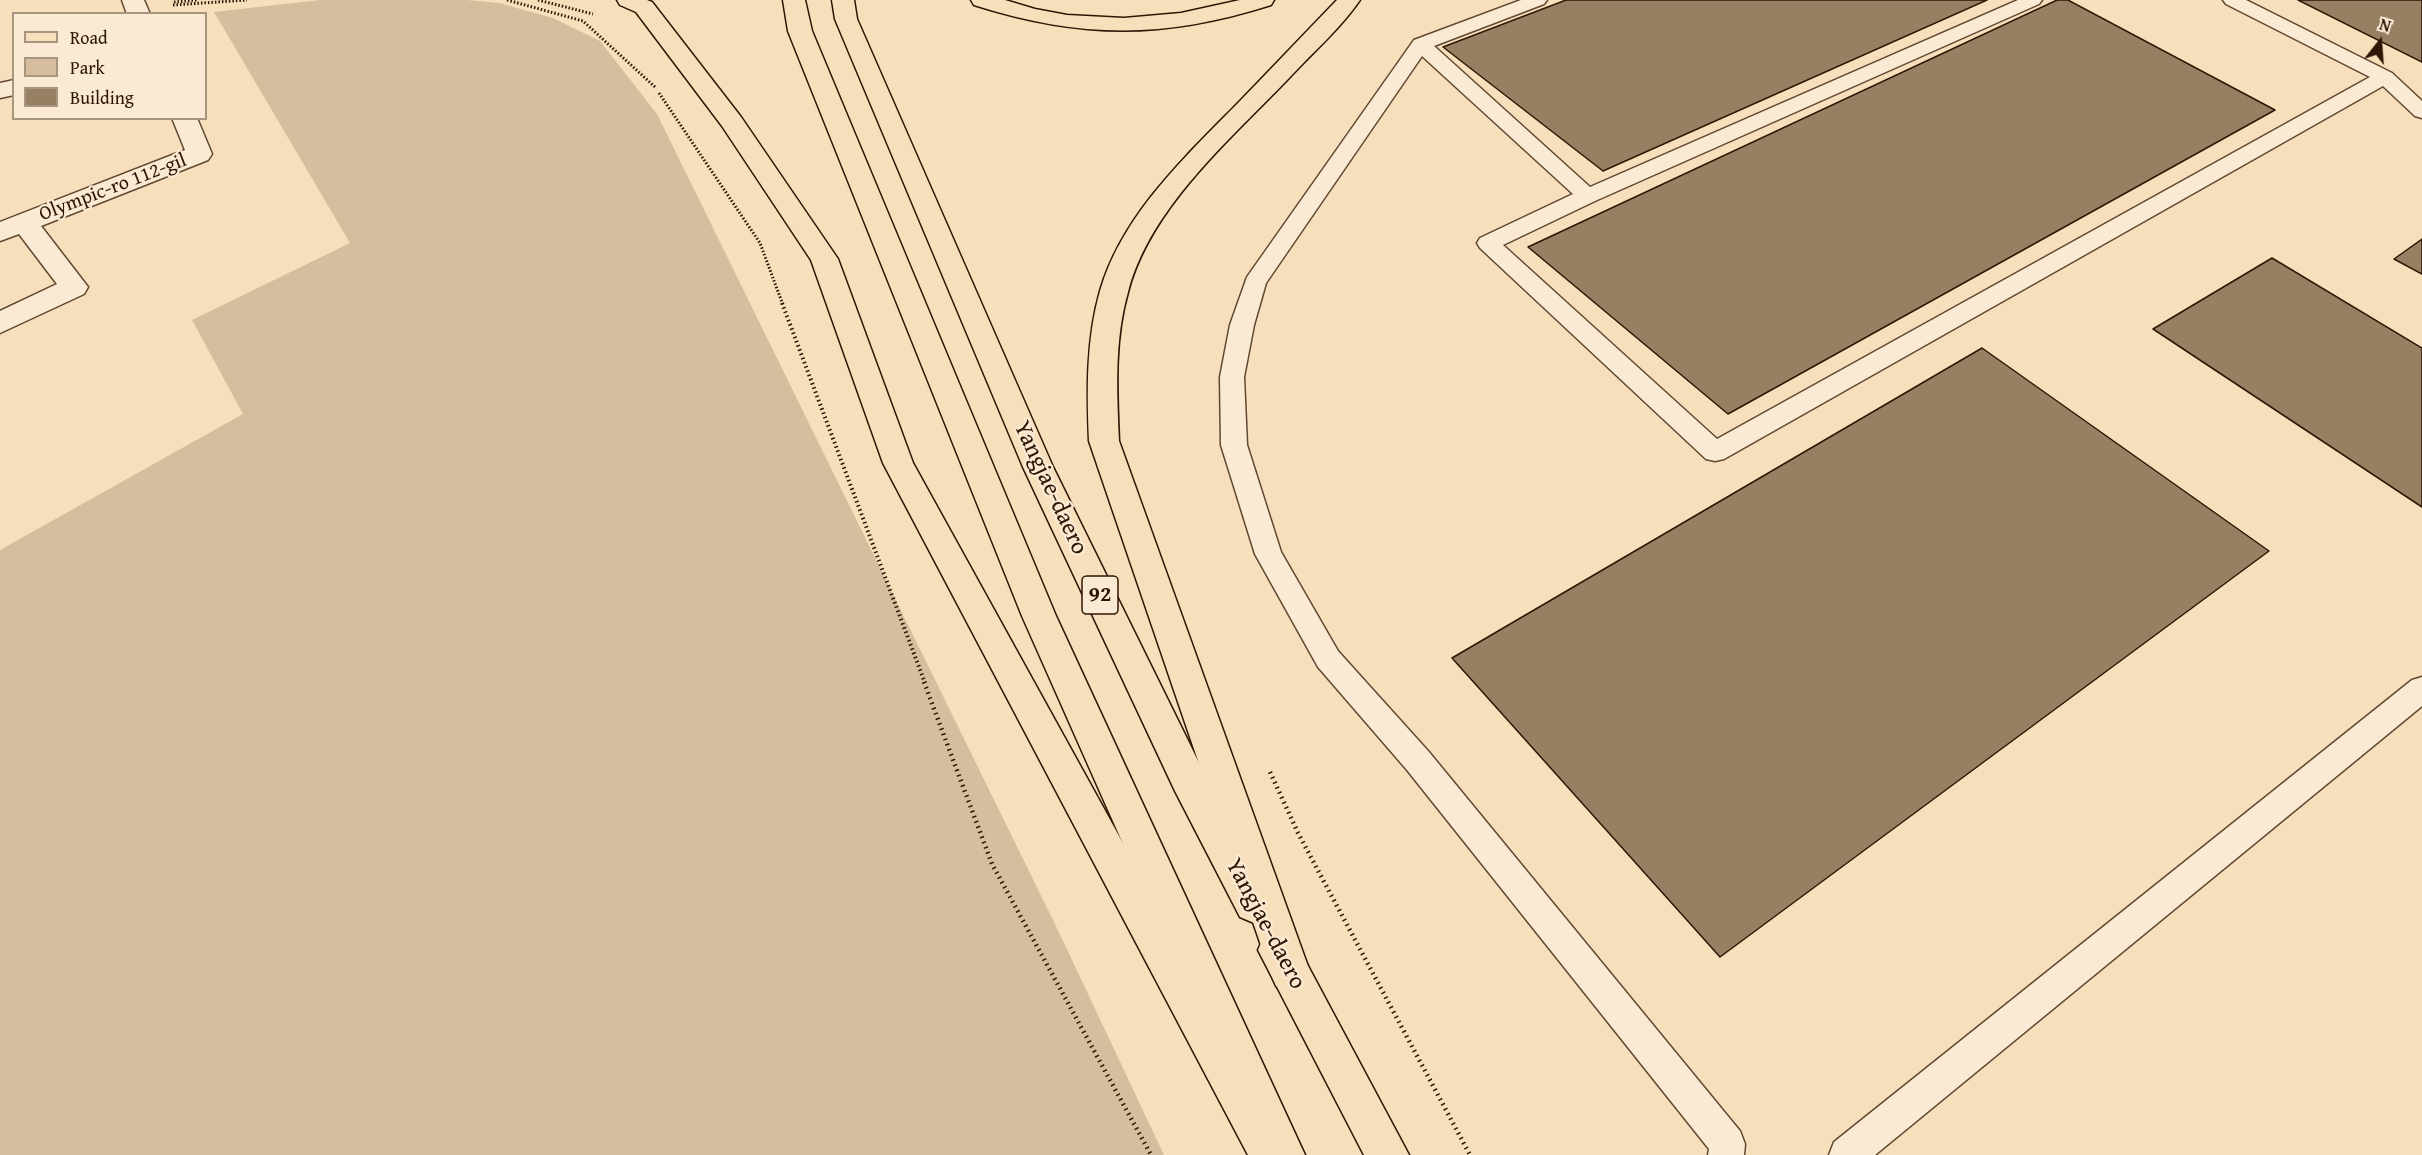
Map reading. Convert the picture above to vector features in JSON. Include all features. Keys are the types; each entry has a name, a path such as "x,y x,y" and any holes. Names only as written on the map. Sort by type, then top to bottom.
{"main road":[{"path":"628,0 644,7 732,122 824,259 898,463 1272,1155"},
{"path":"982,0 1040,17 1091,24 1140,24 1222,12 1263,0"},
{"path":"1290,972 1104,441 1101,358 1107,319 1121,270 1140,234 1176,183 1349,0"},
{"name":"Yangjae-daero","path":"844,10 1038,467 1188,779 1387,1155"},
{"path":"797,15 1039,616 1283,1155"}],"street":[{"name":"Olympic-ro 112-gil","path":"0,323 74,287 12,227 200,154 185,120"}],"lane":[{"path":"1538,0 1421,44 1255,282 1242,325 1232,377 1234,445 1268,554 1328,659 1418,762 1727,1144 1726,1155"},
{"path":"2033,0 1587,196 1488,243 1715,452 2385,77"},
{"path":"2232,0 2385,77 2422,112"},
{"path":"1421,44 1587,196"},
{"path":"1847,1155 2422,689"}],"path":[{"path":"136,7 247,0"},
{"path":"507,0 583,21 655,87 760,243 992,864 1150,1155"},
{"path":"538,0 596,14"}],"green space":[{"path":"320,0 467,0 499,3 553,18 600,41 657,114 1055,924 1164,1155 0,1155 0,550 243,414 192,320 350,243 214,12"}],"building":[{"path":"1566,0 1987,0 1603,171 1443,47"},
{"path":"2057,0 2068,0 2275,110 1728,414 1528,247"},
{"path":"2298,0 2422,0 2422,62"},
{"path":"2422,239 2422,274 2394,259"},
{"path":"2272,258 2422,348 2422,507 2153,329"},
{"path":"1982,348 2269,551 1720,957 1452,658"}]}
